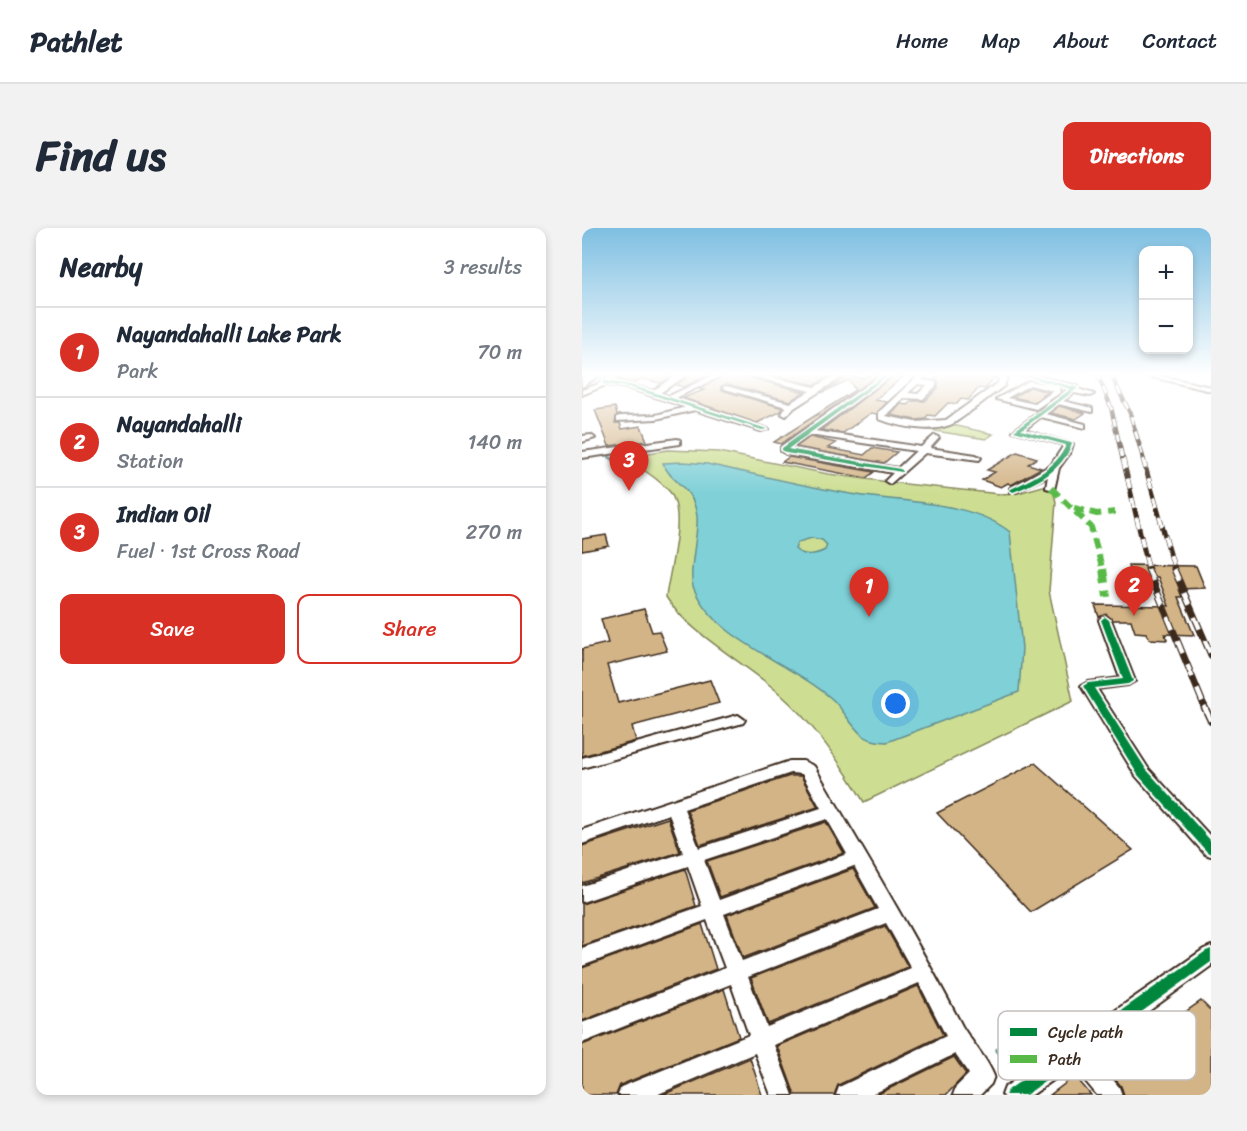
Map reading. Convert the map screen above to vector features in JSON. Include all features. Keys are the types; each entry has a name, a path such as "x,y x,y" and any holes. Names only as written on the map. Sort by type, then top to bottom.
{"street":[{"path":"620,419 656,417 671,413"},
{"path":"717,413 764,429"},
{"path":"834,413 784,449 900,471"},
{"path":"883,413 882,417 918,424 940,425 962,413"},
{"path":"1013,490 1054,468 1065,456 1069,444 1017,431 1041,415 1082,426"},
{"path":"808,432 976,458"},
{"path":"890,481 935,438"},
{"path":"582,455 677,442"},
{"path":"1051,488 1054,468"},
{"path":"1105,620 1128,681 1088,686 1142,772 1211,849"},
{"path":"582,763 738,720"},
{"path":"582,837 797,766 808,770 856,858 924,972 959,1041 983,1076 964,1095"},
{"path":"674,805 782,1095"},
{"path":"582,894 831,811"},
{"path":"582,957 856,858"},
{"path":"582,1033 890,913"},
{"path":"1132,1011 1211,955"},
{"path":"628,1095 924,972"},
{"path":"847,1095 959,1041"},
{"path":"1013,1095 1034,1080"},
{"path":"1099,1080 1111,1095"}],"green space":[{"path":"953,425 993,434 986,439 916,428"},
{"path":"668,450 719,452 828,474 1000,494 1018,493 1043,486 1053,490 1056,502 1049,591 1073,701 864,802 846,772 804,717 766,682 702,635 675,610 666,597 676,543 675,502 670,492 659,482 622,457"}],"water":[{"path":"663,463 707,464 833,491 955,508 994,522 1010,532 1022,648 1019,692 887,742 864,736 832,699 797,674 737,637 719,623 705,607 692,582 697,524 695,506 687,491 671,476","holes":["812,538 822,540 827,545 825,550 818,553 806,554 795,549 798,542"]}],"building":[{"path":"596,413 617,413 615,423 620,423 622,429 641,426 647,441 609,446"},
{"path":"729,413 777,413 757,423"},
{"path":"818,413 824,413 781,444 774,442"},
{"path":"843,413 870,413 843,433 821,430"},
{"path":"892,413 938,413 916,420 891,415"},
{"path":"1053,413 1084,413 1076,419"},
{"path":"810,437 836,443 828,448 864,455 872,448 897,452 884,463 796,447"},
{"path":"1017,452 1037,458 1028,464 1041,468 1011,485 1008,483 1001,487 982,480 995,472 987,470"},
{"path":"789,457 874,472 866,478 782,462"},
{"path":"606,535 609,546 582,551 582,539"},
{"path":"1128,565 1196,566 1205,588 1179,589 1182,597 1178,597 1194,635 1165,634 1167,640 1149,639 1146,633 1135,632 1131,620 1113,620 1106,614 1099,617 1095,605 1169,606 1158,577 1131,576"},
{"path":"644,609 652,632 659,631 667,651 607,665 618,703 710,680 719,703 632,726 636,741 582,756 582,649 608,643 601,619"},
{"path":"1035,763 1133,850 1031,912 937,813"},
{"path":"790,776 801,776 818,807 700,845 687,810"},
{"path":"668,818 680,852 582,883 582,846"},
{"path":"826,822 844,853 720,897 707,861"},
{"path":"685,869 696,906 582,946 582,904"},
{"path":"853,869 875,908 743,958 727,915"},
{"path":"702,924 716,969 582,1021 582,968"},
{"path":"885,926 908,967 768,1024 751,978"},
{"path":"918,986 943,1035 838,1085 834,1095 795,1095 777,1046"},
{"path":"724,989 739,1037 620,1085 616,1095 582,1095 582,1045"},
{"path":"1201,1001 1211,1011 1211,1089 1202,1095 1124,1095 1116,1080 1196,1080 1196,1011 1187,1011"},
{"path":"954,1057 966,1074 946,1095 876,1095"},
{"path":"750,1058 762,1095 662,1095"},
{"path":"1070,1080 1078,1080 1091,1095 1050,1095"}],"waterway":[{"path":"609,457 616,461"},
{"path":"614,459 620,463"}],"railway":[{"path":"1112,413 1123,461"},
{"path":"1130,413 1144,461"},
{"path":"1123,459 1149,571"},
{"path":"1143,459 1175,571"},
{"path":"1148,569 1205,708"},
{"path":"1174,569 1211,655"},
{"path":"1204,706 1211,721"}],"marked path":[{"path":"1051,488 1091,527 1101,557 1107,597"},
{"path":"1074,508 1097,514 1115,512"}],"cycle path":[{"path":"715,413 764,429"},
{"path":"834,413 784,449 900,471"},
{"path":"1013,490 1047,473 1060,461 1069,444 1017,431 1041,413"},
{"path":"1105,620 1128,681 1088,686 1142,772 1211,849"},
{"path":"1132,1011 1211,955"},
{"path":"1013,1095 1034,1080"}],"place":[{"name":"Indian Oil","path":"629,491"},
{"name":"Nayandahalli","path":"1134,616"},
{"name":"Nayandahalli Lake Park","path":"869,617"}]}
